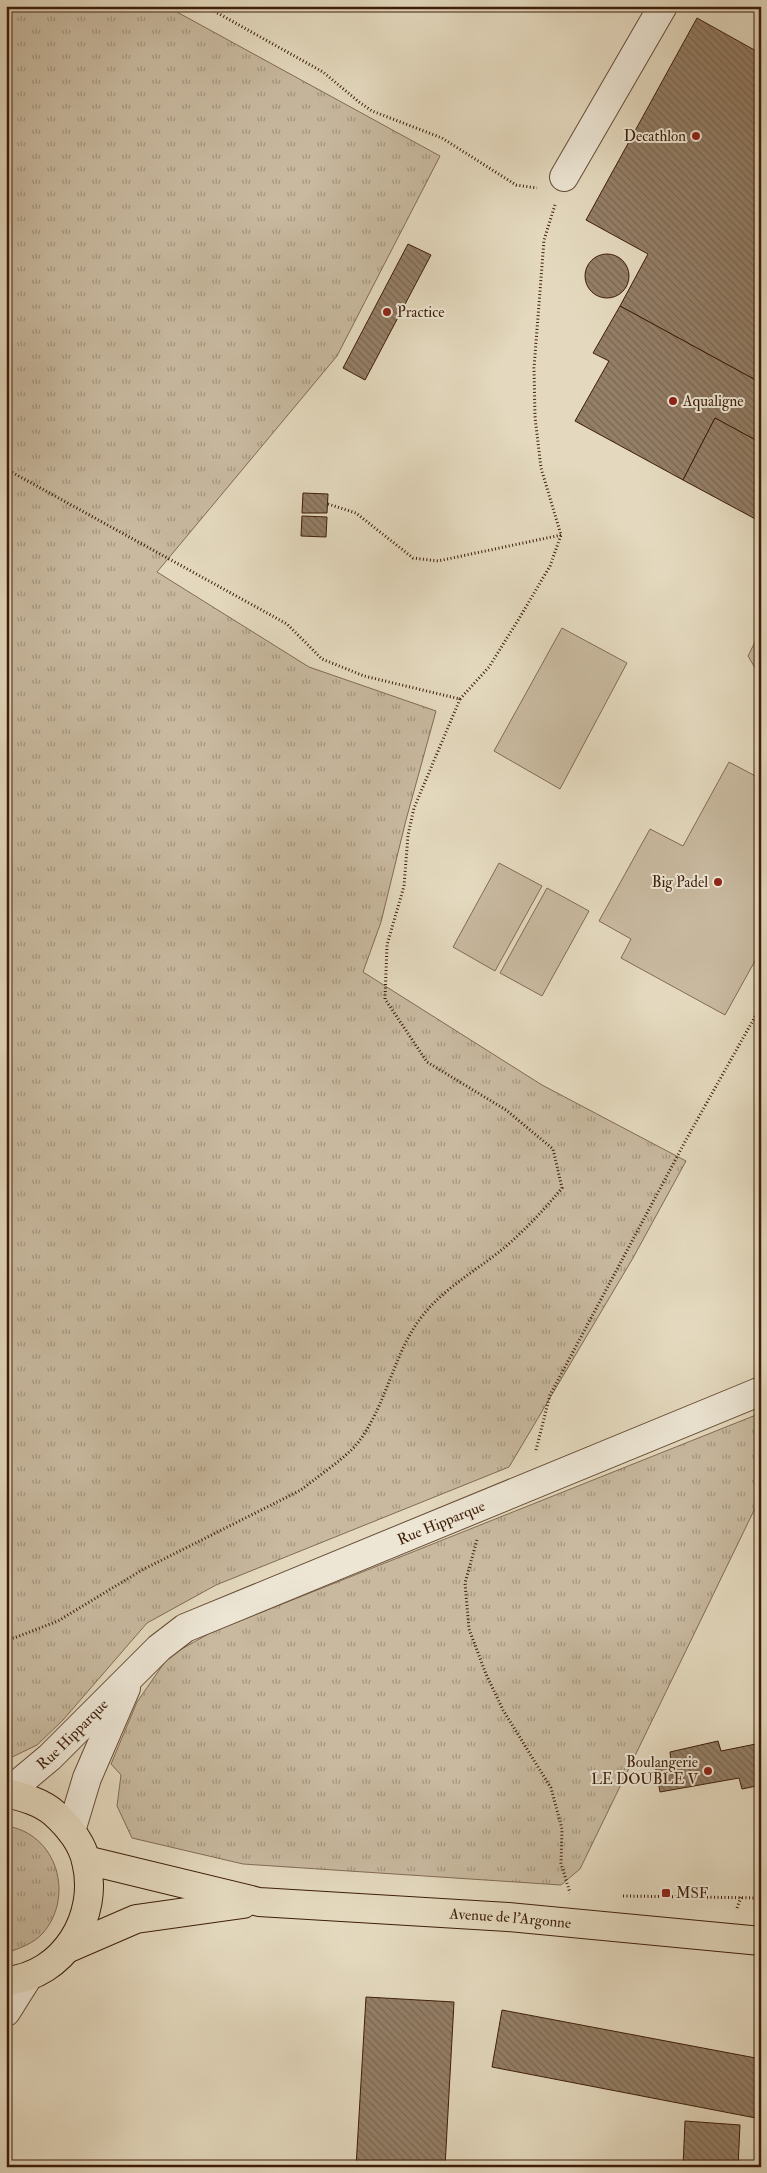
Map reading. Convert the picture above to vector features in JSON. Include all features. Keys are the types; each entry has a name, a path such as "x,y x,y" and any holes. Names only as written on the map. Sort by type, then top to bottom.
{"main road":[{"path":"6,1793 31,1799 54,1812 71,1831 86,1860 90,1891 84,1921 69,1948 46,1968 17,1979"},
{"name":"Avenue de l'Argonne","path":"86,1860 259,1902 508,1917 761,1941"},
{"name":"Avenue de l'Argonne","path":"69,1948 136,1920 259,1902"}],"street":[{"path":"564,177 664,6"},
{"name":"Rue Hipparque","path":"6,1793 50,1757 133,1673 159,1648 184,1628 761,1391"},
{"name":"Rue Hipparque","path":"71,1831 87,1778 133,1673"},
{"path":"6,2012 17,1979"}],"path":[{"path":"205,6 323,72 358,102 372,110 442,138 516,185 537,188 564,177"},
{"path":"6,1638 14,1638 58,1621 142,1570 301,1490 322,1474 356,1444 376,1411 403,1349 420,1319 442,1296 503,1248 539,1216 562,1188 552,1149 506,1110 427,1062 385,999 387,946 404,886 408,835 414,808 460,699 489,667 520,617 550,566 561,535 541,468 535,417 534,368 544,240 564,177"},
{"path":"6,469 287,624 322,659 364,676 460,699"},
{"path":"328,504 356,513 402,551 413,558 426,560 438,561 561,535"},
{"path":"541,1482 534,1461 550,1395 683,1146 761,1006"},
{"path":"475,1509 477,1541 465,1582 469,1629 486,1674 503,1710 551,1788 562,1829 561,1863 571,1895 561,1894"},
{"path":"618,1896 761,1898"}],"green space":[{"path":"6,6 166,6 440,156 337,356 157,572 309,667 436,711 406,820 381,922 363,972 542,1085 686,1161 633,1258 509,1467 216,1585 147,1623 63,1720 37,1745 6,1760"},
{"path":"562,628 627,663 560,789 494,751"},
{"path":"761,630 761,674 758,673 748,656"},
{"path":"729,762 761,779 761,950 725,1015 621,958 631,939 599,921 650,829 683,846"},
{"path":"499,863 542,886 495,971 453,947"},
{"path":"547,888 589,911 542,996 500,973"},
{"path":"761,1413 761,1496 580,1869 561,1885 243,1864 132,1838 117,1806 121,1775 111,1764 137,1702 169,1656 212,1632"},
{"path":"6,1826 24,1831 38,1840 49,1853 56,1868 59,1885 58,1902 53,1918 43,1933 31,1943 6,1953"}],"building":[{"name":"Decathlon","path":"697,18 758,52 761,48 761,383 620,306 648,254 586,220"},
{"name":"Practice","path":"408,244 431,255 365,380 343,368"},
{"path":"607,254 619,258 625,264 629,276 625,288 619,294 607,298 595,294 589,288 585,276 589,264 595,258"},
{"name":"Aqualigne","path":"620,306 761,383 761,443 715,418 683,480 575,421 609,361 593,353"},
{"path":"715,418 761,443 761,522 683,480"},
{"path":"303,493 328,494 327,513 302,513"},
{"path":"302,516 327,517 326,537 301,536"},
{"name":"Boulangerie LE DOUBLE V","path":"718,1741 721,1751 761,1743 761,1785 742,1789 739,1778 660,1792 655,1764 671,1762 670,1752"},
{"path":"366,1997 454,2002 445,2167 356,2167"},
{"path":"502,2010 761,2059 761,2119 492,2067"},
{"path":"685,2121 740,2125 738,2167 683,2167"},
{"path":"597,2163 635,2165 637,2167 593,2167"}],"place":[{"name":"Decathlon","path":"696,136"},
{"name":"Practice","path":"387,312"},
{"name":"Aqualigne","path":"673,401"},
{"name":"Big Padel","path":"718,882"},
{"name":"Boulangerie LE DOUBLE V","path":"708,1771"},
{"name":"MSF","path":"666,1893"}]}
